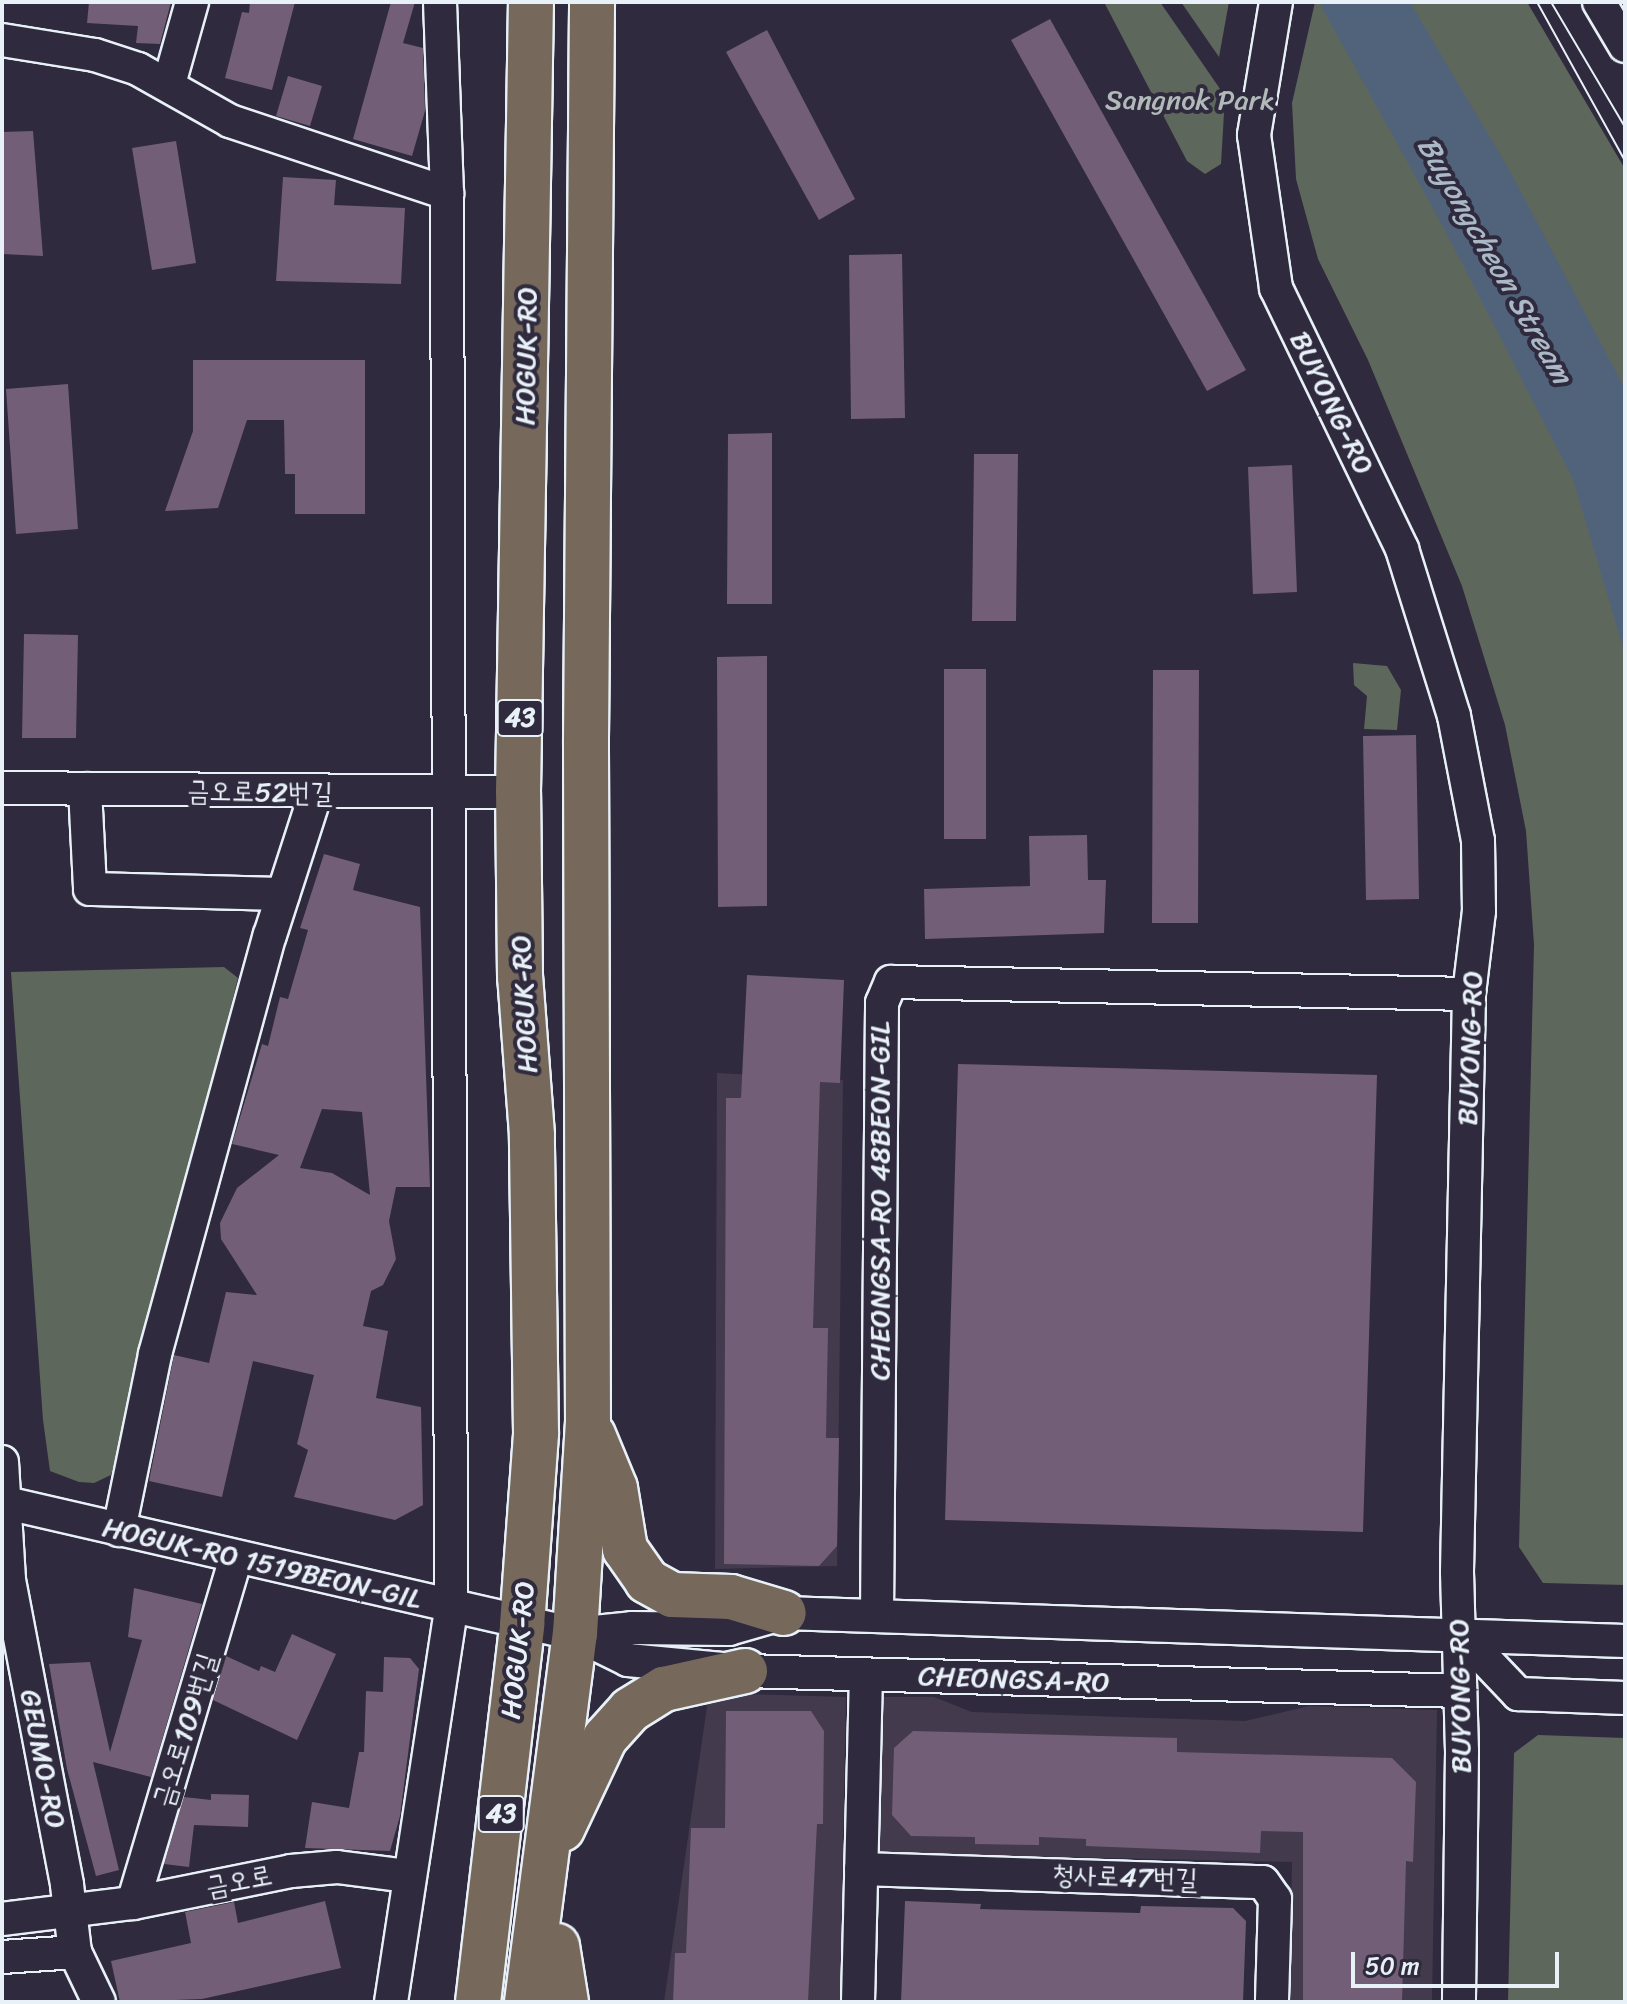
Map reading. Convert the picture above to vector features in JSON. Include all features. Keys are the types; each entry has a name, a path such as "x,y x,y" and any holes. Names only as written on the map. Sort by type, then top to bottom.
{"main road":[{"name":"HOGUK-RO","path":"478,2002 522,1625 536,1433 532,1135 520,977 518,792 531,2"},
{"name":"HOGUK-RO","path":"527,2002 575,1634 588,1423 586,723 592,2"},
{"name":"HOGUK-RO","path":"588,1423 615,1488 625,1549 647,1581 672,1595 731,1597 784,1613"},
{"path":"545,1859 575,1807 605,1738 630,1710 664,1689 745,1671"},
{"path":"549,2002 575,1807"},
{"path":"557,1946 566,2002"}],"street":[{"path":"169,84 192,2"},
{"path":"391,2002 451,1608 447,193 440,2"},
{"name":"BUYONG-RO","path":"1276,2 1254,135 1276,288 1402,549 1454,716 1478,841 1479,911 1469,994 1459,1632 1459,2002"},
{"path":"1599,2 1625,46"},
{"path":"2,40 95,55 169,84 230,121 447,193"},
{"name":"금오로52번길","path":"2,788 448,795 518,792"},
{"path":"85,789 90,889 283,894"},
{"path":"119,1530 155,1354 283,894 316,793"},
{"name":"CHEONGSA-RO 48BEON-GIL","path":"877,1616 882,1003 891,982 1469,994"},
{"name":"GEUMO-RO","path":"2,1462 9,1580 72,1912 75,1952 99,2002"},
{"name":"HOGUK-RO 1519BEON-GIL","path":"3,1502 522,1625"},
{"name":"금오로109번길","path":"133,1903 236,1557"},
{"name":"CHEONGSA-RO","path":"522,1625 575,1634 632,1628 729,1629 784,1613 1459,1632 1625,1641"},
{"path":"1459,1632 1518,1694 1625,1698"},
{"name":"CHEONGSA-RO","path":"575,1634 628,1660 745,1671 1460,1691"},
{"path":"858,2002 866,1675"},
{"name":"금오로","path":"2,1919 133,1903 291,1871 337,1867 408,1876"},
{"name":"청사로47번길","path":"861,1869 1263,1882 1275,1899 1272,2002"},
{"path":"2,1957 75,1952"}],"shaded area":[{"path":"717,1073 843,1080 837,1566 715,1569"},
{"path":"709,1693 846,1697 840,2002 664,2002"},
{"path":"882,1697 934,1697 972,1712 1245,1721 1309,1706 1437,1710 1432,2002 1289,2002 1292,1862 878,1853"}],"green space":[{"name":"Sangnok Park","path":"1104,2 1160,2 1225,96 1221,164 1205,174 1187,161"},
{"path":"1181,2 1229,2 1219,57"},
{"path":"1315,2 1527,2 1625,169 1625,1585 1543,1583 1519,1547 1534,945 1526,831 1505,725 1462,586 1368,360 1318,259 1296,179 1292,103"},
{"path":"1353,663 1387,666 1401,690 1397,730 1364,729 1367,696 1354,685"},
{"path":"224,967 238,978 115,1461 111,1475 94,1483 79,1482 50,1471 43,1420 11,972"},
{"path":"1538,1735 1625,1738 1625,2002 1508,2002 1514,1753"}],"water":[{"name":"Buyongcheon Stream","path":"1319,2 1410,2 1511,173 1625,389 1625,654 1573,479 1446,232"}],"building":[{"path":"89,2 171,2 160,44 136,43 138,26 87,23"},
{"path":"250,2 295,2 272,90 225,78 242,12 249,13"},
{"path":"391,2 415,2 403,43 423,48 425,111 412,156 353,139"},
{"path":"1050,19 1246,370 1207,391 1011,40"},
{"path":"767,30 855,199 819,220 726,52"},
{"path":"288,76 322,86 310,126 276,116"},
{"path":"33,131 43,256 2,254 2,132"},
{"path":"176,141 196,263 152,270 132,148"},
{"path":"283,177 336,180 334,205 405,208 401,284 276,281"},
{"path":"902,254 905,418 851,419 849,255"},
{"path":"193,360 365,360 365,514 295,514 295,474 285,474 284,420 247,420 218,508 165,511 193,431"},
{"path":"68,384 78,529 16,534 6,389"},
{"path":"772,433 772,604 727,604 728,434"},
{"path":"974,454 1018,454 1016,621 972,621"},
{"path":"1292,465 1297,592 1253,594 1248,467"},
{"path":"24,634 78,635 76,738 22,738"},
{"path":"767,656 767,906 718,907 717,657"},
{"path":"944,669 986,669 986,839 944,839"},
{"path":"1153,670 1199,670 1198,923 1152,923"},
{"path":"1416,735 1419,899 1366,900 1363,736"},
{"path":"1087,835 1088,880 1106,880 1104,933 925,939 924,889 1030,886 1029,836"},
{"path":"324,854 360,864 353,890 420,907 430,1187 396,1187 389,1221 396,1259 383,1285 371,1291 363,1326 388,1331 376,1398 421,1407 423,1505 395,1520 294,1497 308,1450 297,1444 314,1375 253,1361 222,1497 149,1481 174,1355 209,1363 226,1292 257,1295 221,1239 220,1223 237,1188 279,1155 232,1144 262,1044 268,1046 280,997 288,999 308,930 300,928","holes":["322,1109 362,1112 370,1195 332,1173 300,1168"]},
{"path":"747,975 844,980 840,1083 820,1082 813,1328 828,1328 826,1438 839,1438 837,1546 819,1566 724,1564 726,1098 741,1098"},
{"path":"958,1064 1377,1075 1363,1532 945,1520"},
{"path":"134,1588 202,1604 151,1777 93,1762 119,1870 96,1876 67,1769 49,1664 90,1662 110,1752 142,1640 128,1637"},
{"path":"292,1634 336,1654 297,1740 213,1700 226,1656 259,1671 261,1666 275,1672"},
{"path":"384,1657 410,1658 419,1669 400,1816 390,1851 305,1848 312,1802 349,1808 359,1752 364,1752 366,1691 383,1692"},
{"path":"726,1711 811,1711 824,1731 823,1824 817,1824 808,2002 673,2002 675,1953 686,1953 691,1828 725,1828"},
{"path":"913,1731 1177,1738 1177,1752 1392,1758 1416,1782 1413,1862 1406,1861 1402,2002 1303,2002 1303,1832 1261,1831 1260,1853 1086,1846 1086,1839 1039,1837 1039,1845 975,1844 975,1837 911,1836 892,1815 894,1748"},
{"path":"211,1794 249,1795 248,1827 194,1825 189,1867 164,1864 184,1797 211,1800"},
{"path":"325,1901 341,1968 202,1999 120,2002 111,1961 191,1943 185,1912 234,1902 238,1923"},
{"path":"905,1901 981,1904 980,1909 1140,1913 1141,1906 1233,1908 1246,1921 1243,2002 901,2002"}],"tram line":[{"path":"1537,2 1625,161"},
{"path":"1551,2 1625,127"}]}
